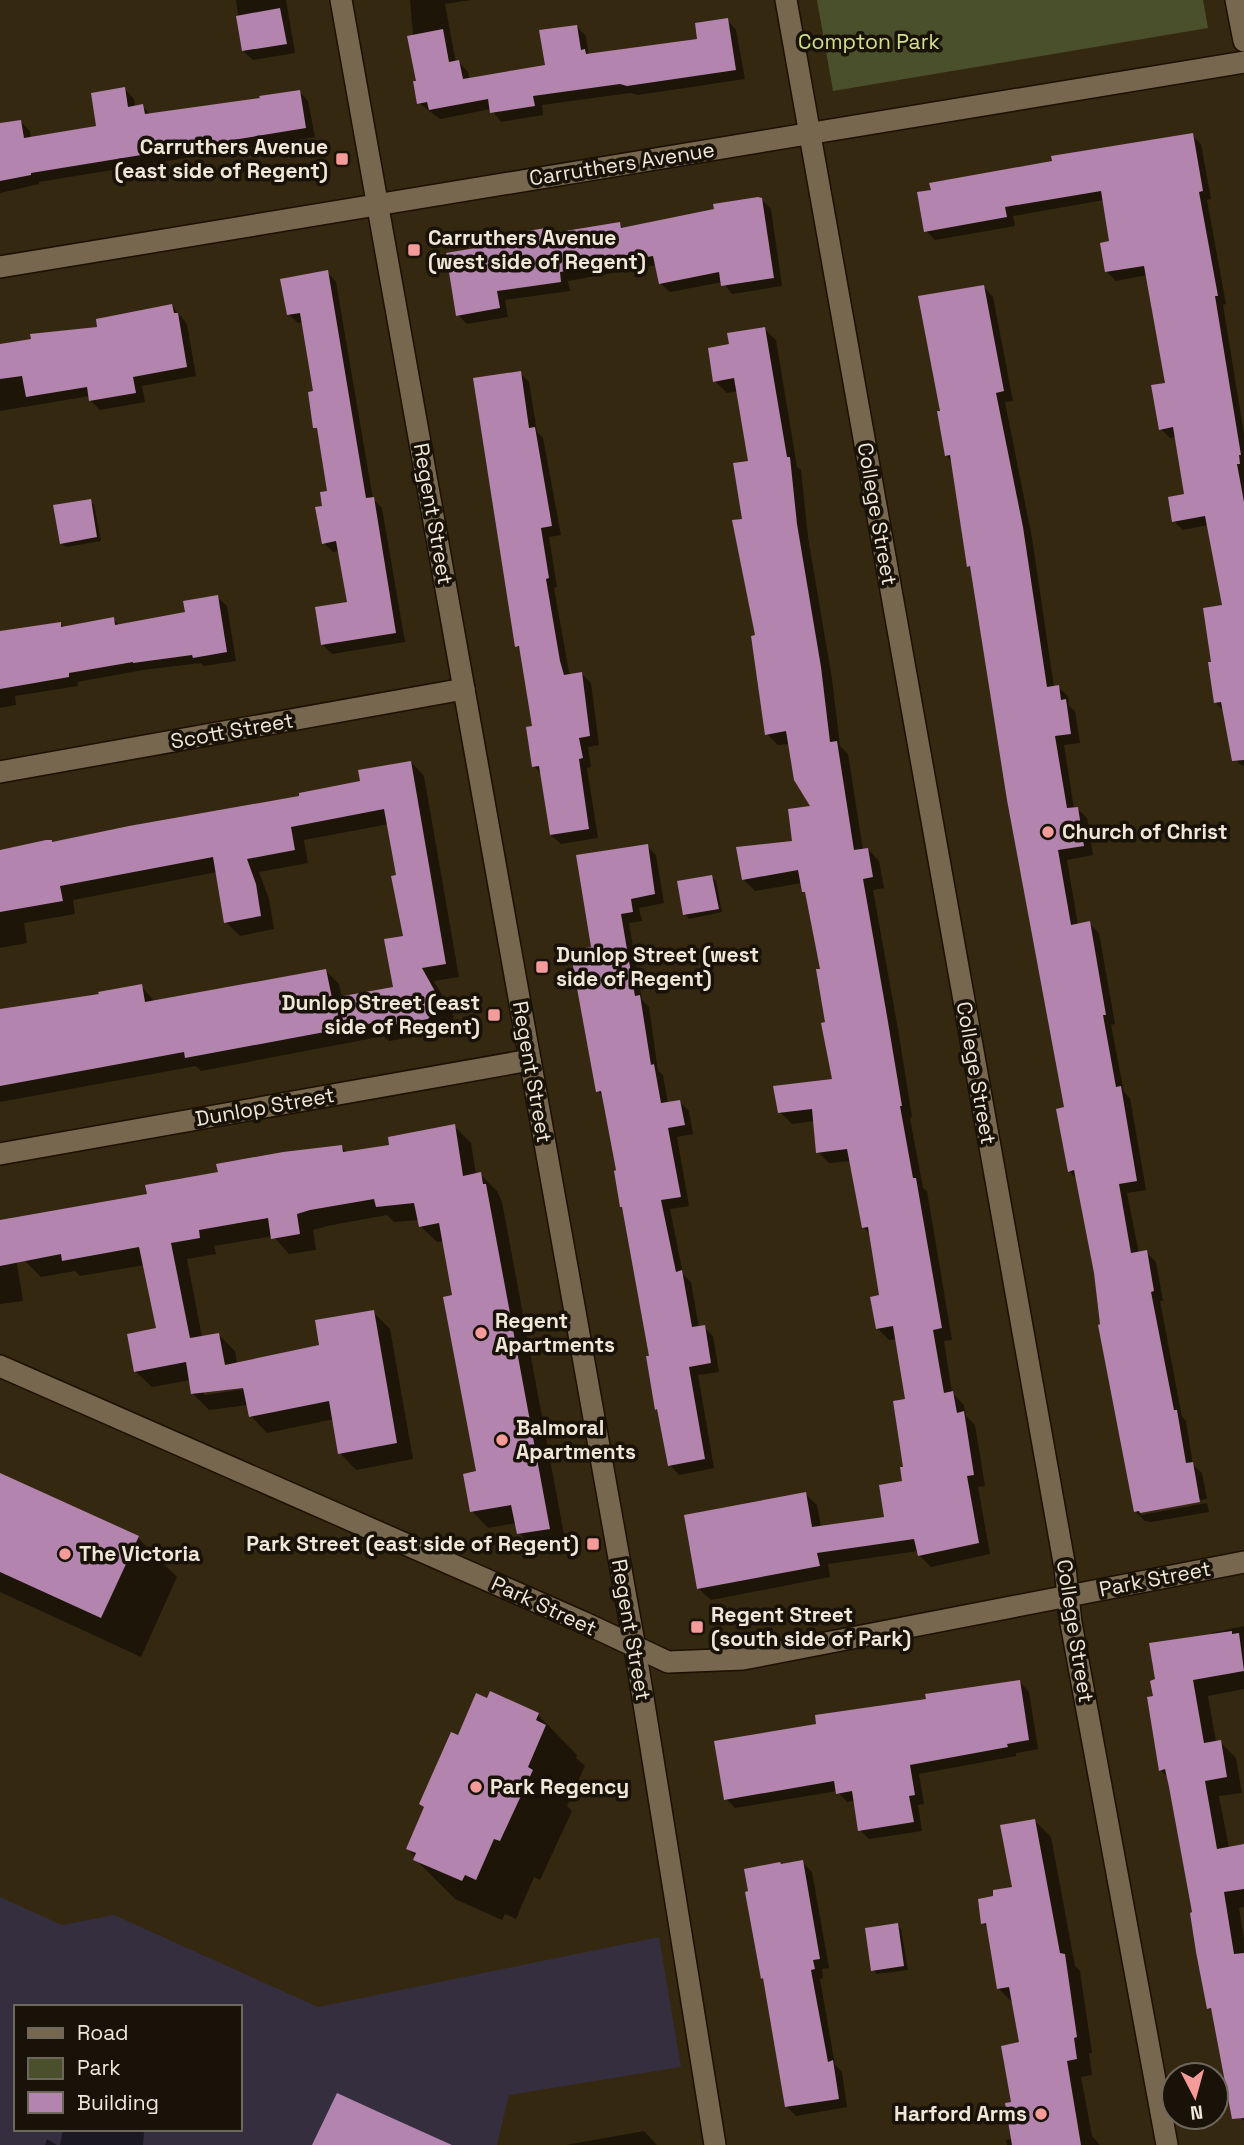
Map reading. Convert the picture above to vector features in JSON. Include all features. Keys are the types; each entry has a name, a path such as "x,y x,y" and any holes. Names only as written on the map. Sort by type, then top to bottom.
{"street":[{"name":"Regent Street","path":"341,0 635,1648 715,2145"},
{"name":"College Street","path":"786,0 1167,2145"},
{"path":"1236,0 1244,41"},
{"name":"Carruthers Avenue","path":"0,267 1244,62"},
{"name":"Scott Street","path":"0,772 464,689"},
{"name":"Dunlop Street","path":"0,1154 530,1060"},
{"name":"Park Street","path":"0,1366 574,1618 668,1662 743,1659 1244,1562"}],"shaded area":[{"path":"0,1897 62,1925 114,1915 318,2007 659,1937 681,2067 509,2095 497,2145 0,2145"}],"green space":[{"name":"Compton Park","path":"817,0 1203,0 1208,28 833,91"}],"building":[{"path":"280,8 287,44 242,51 236,16"},
{"path":"728,18 736,70 533,96 535,106 490,113 488,99 429,110 427,102 417,104 413,81 416,81 407,36 443,29 449,62 459,60 463,79 545,65 539,30 577,25 581,50 585,49 586,54 697,39 695,23"},
{"path":"125,87 128,107 143,104 145,114 300,90 306,128 31,173 0,181 0,123 21,120 24,138 96,126 91,93"},
{"path":"1193,133 1203,191 1199,192 1218,296 1215,296 1241,455 1240,464 1237,464 1244,502 1244,760 1232,761 1221,702 1214,703 1203,608 1222,605 1205,516 1172,522 1168,497 1184,494 1173,427 1159,430 1151,385 1165,383 1144,266 1105,272 1100,243 1109,241 1101,191 1005,207 1007,217 924,232 917,192 931,190 929,183 1052,161 1051,156"},
{"path":"762,198 774,278 721,286 719,272 659,284 653,256 560,272 561,282 497,291 500,308 456,316 446,253 516,241 515,233 552,227 553,233 620,222 621,228 714,209 713,204"},
{"path":"328,270 366,498 374,497 396,633 321,645 315,607 347,602 336,541 322,544 315,507 322,506 320,492 327,491 317,428 313,428 308,392 313,391 300,313 287,315 280,279"},
{"path":"984,285 1004,391 996,393 1023,527 1047,687 1059,685 1061,700 1066,699 1071,734 1055,736 1067,808 1078,807 1084,846 1058,850 1071,925 1090,921 1116,1087 1121,1086 1137,1181 1119,1184 1131,1253 1147,1250 1154,1291 1151,1292 1174,1410 1177,1410 1186,1463 1193,1462 1200,1502 1140,1513 1134,1512 1098,1325 1094,1273 1074,1170 1068,1172 1056,1109 1064,1107 1007,800 970,566 967,567 950,455 945,456 937,411 940,411 918,296"},
{"path":"172,304 174,313 178,313 187,367 133,377 136,393 89,401 87,387 26,397 22,376 0,379 0,344 31,339 30,334 97,327 96,319"},
{"path":"765,327 787,457 790,457 797,524 821,667 830,742 837,741 854,850 868,848 873,877 863,879 900,1106 913,1178 916,1178 942,1328 933,1330 944,1393 953,1391 957,1413 964,1411 974,1475 967,1476 979,1543 918,1556 914,1539 817,1553 820,1566 697,1589 684,1515 806,1492 812,1527 884,1517 879,1485 902,1481 900,1467 903,1467 893,1401 905,1399 893,1326 876,1329 870,1297 879,1295 868,1227 862,1228 847,1149 816,1153 812,1109 778,1113 773,1086 832,1079 821,1023 825,1022 816,969 820,969 805,892 802,892 798,870 742,880 736,847 792,841 788,809 810,806 794,780 786,731 765,735 751,636 755,635 732,520 742,519 733,463 748,461 734,378 713,382 708,348 729,344 727,333"},
{"path":"521,371 529,428 535,427 552,526 541,528 549,578 546,579 560,661 564,675 582,672 590,736 579,738 583,758 579,759 589,829 550,835 539,766 532,767 526,727 532,726 519,646 515,647 473,378"},
{"path":"91,499 97,537 60,544 53,505"},
{"path":"218,595 227,652 193,658 192,655 133,662 0,689 0,631 61,622 61,627 114,617 115,625 185,612 183,601"},
{"path":"411,761 446,964 422,968 441,1002 428,1019 374,1028 373,1023 185,1058 184,1052 0,1086 0,1009 99,994 98,992 142,984 145,1002 326,969 332,998 393,987 384,939 403,936 391,876 396,875 384,809 291,827 295,850 247,859 256,884 261,916 224,923 213,857 60,886 63,901 0,912 0,850 299,796 299,793 360,781 358,770"},
{"path":"648,844 655,894 631,899 633,912 621,914 635,996 640,995 651,1065 654,1064 661,1103 680,1100 685,1125 668,1128 681,1197 661,1200 676,1272 682,1270 692,1327 705,1325 711,1363 689,1367 705,1459 668,1466 657,1409 655,1410 646,1356 649,1356 603,1101 601,1091 596,1092 570,950 591,947 576,855"},
{"path":"712,875 719,909 683,915 677,881"},
{"path":"455,1124 463,1176 481,1172 483,1184 486,1184 550,1529 517,1534 511,1505 470,1512 463,1474 476,1471 443,1297 452,1295 439,1223 419,1227 414,1203 376,1207 374,1199 310,1210 297,1214 300,1234 271,1239 268,1218 199,1230 200,1238 171,1243 190,1338 219,1333 225,1365 319,1345 315,1320 374,1310 397,1443 338,1454 329,1401 249,1417 243,1388 191,1394 186,1362 134,1372 127,1334 156,1328 139,1247 62,1261 61,1254 0,1266 0,1220 147,1194 145,1185 218,1172 216,1164 342,1145 343,1152 389,1145 388,1137"},
{"name":"The Victoria","path":"0,1473 139,1536 101,1618 0,1572"},
{"path":"1232,1631 1232,1634 1239,1633 1244,1671 1193,1680 1204,1743 1221,1740 1227,1777 1205,1781 1217,1849 1244,1844 1244,1889 1224,1892 1234,1954 1244,1953 1244,2118 1232,2119 1230,2061 1221,2061 1211,2008 1207,2009 1169,1787 1165,1769 1159,1771 1147,1697 1153,1696 1150,1681 1155,1679 1149,1643"},
{"path":"1020,1680 1029,1740 1007,1744 1008,1747 910,1765 915,1795 909,1796 914,1822 858,1831 852,1791 836,1794 834,1781 724,1800 714,1741 816,1724 815,1715 926,1699 925,1694"},
{"name":"Park Regency","path":"490,1691 539,1713 536,1720 546,1725 528,1767 533,1770 500,1841 494,1839 476,1880 465,1875 462,1881 413,1860 416,1853 406,1849 424,1807 419,1804 451,1732 458,1735 476,1693 487,1698"},
{"path":"1035,1819 1060,1953 1065,1954 1077,2037 1074,2038 1077,2059 1067,2061 1081,2145 1012,2145 1005,2103 1011,2102 1001,2046 1019,2042 1009,1987 997,1989 986,1923 981,1924 978,1899 993,1896 993,1890 1012,1887 1000,1825"},
{"path":"803,1860 820,1959 813,1960 815,1969 811,1970 828,2062 833,2060 839,2099 785,2107 745,1892 748,1891 744,1869"},
{"path":"898,1923 904,1966 871,1971 865,1928"},
{"path":"337,2093 383,2114 452,2145 312,2145"}],"place":[{"name":"Carruthers Avenue (east side of Regent)","path":"342,159"},
{"name":"Carruthers Avenue (west side of Regent)","path":"414,250"},
{"name":"Church of Christ","path":"1048,832"},
{"name":"Dunlop Street (west side of Regent)","path":"542,967"},
{"name":"Dunlop Street (east side of Regent)","path":"494,1015"},
{"name":"Regent Apartments","path":"481,1333"},
{"name":"Balmoral Apartments","path":"502,1440"},
{"name":"Park Street (east side of Regent)","path":"593,1544"},
{"name":"The Victoria","path":"65,1554"},
{"name":"Regent Street (south side of Park)","path":"697,1627"},
{"name":"Park Regency","path":"476,1787"},
{"name":"Harford Arms","path":"1041,2114"}]}
